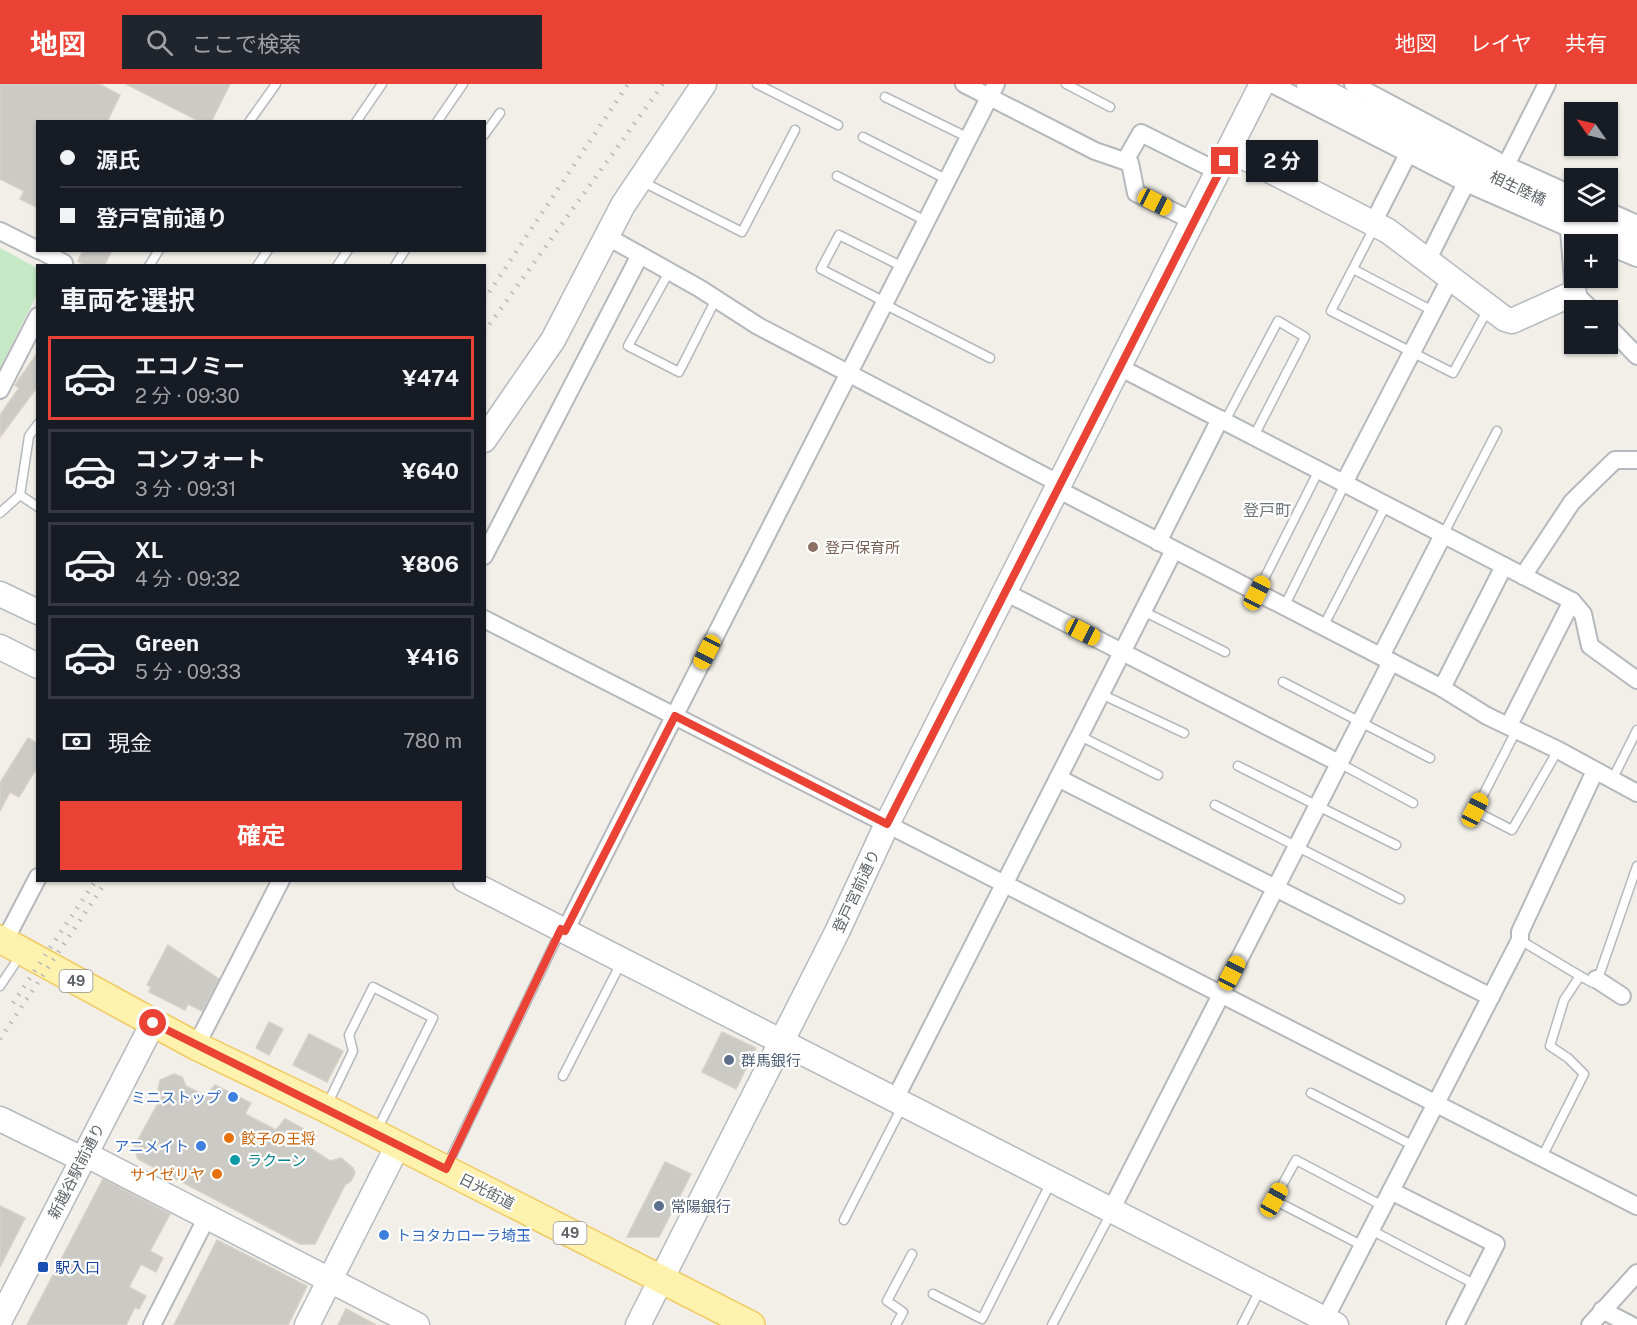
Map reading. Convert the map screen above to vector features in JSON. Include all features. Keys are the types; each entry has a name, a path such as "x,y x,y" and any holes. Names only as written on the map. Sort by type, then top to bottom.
{"main road":[{"name":"日光街道","path":"6,949 196,1046 387,1139 751,1325"}],"street":[{"path":"486,437 553,340 606,236 638,180 704,84"},
{"path":"964,84 993,91 1095,151 1130,163 1137,193 1193,221"},
{"name":"登戸宮前通り","path":"639,1325 859,887 887,824 1262,84"},
{"path":"1272,84 1414,147 1466,183 1569,230 1619,233 1637,258"},
{"name":"相生陸橋","path":"1309,84 1414,147 1619,233"},
{"path":"1353,84 1506,165 1564,191"},
{"path":"1506,165 1547,84"},
{"path":"563,930 675,716 993,91"},
{"path":"1125,161 1141,133 1219,172"},
{"path":"1375,224 1414,147"},
{"path":"1230,150 1375,224 1428,259 1489,307 1512,321 1574,292"},
{"path":"1428,259 1466,183"},
{"path":"1569,230 1574,292 1582,300"},
{"path":"0,231 36,249"},
{"path":"606,236 716,299 758,326 848,375 1158,542 1442,688 1487,716 1558,750 1637,793"},
{"path":"42,252 64,264"},
{"path":"486,552 640,255"},
{"path":"1345,484 1451,277"},
{"path":"0,390 36,320"},
{"path":"1618,336 1637,356"},
{"path":"1119,367 1572,601 1583,614 1590,646 1637,680"},
{"path":"1158,542 1222,420"},
{"path":"1523,576 1572,502 1616,460 1637,460"},
{"path":"1112,1210 1360,722 1443,535"},
{"path":"899,1102 1005,884 1174,550"},
{"path":"1442,688 1504,566"},
{"path":"1005,592 1339,763"},
{"path":"0,594 36,611"},
{"path":"1513,727 1572,601"},
{"path":"486,620 1637,1206"},
{"path":"0,647 36,665"},
{"path":"469,882 1331,1322 1363,1246 1520,940 1520,932 1594,771"},
{"path":"1058,778 1491,997"},
{"path":"6,949 36,882"},
{"path":"196,1046 280,882"},
{"path":"1588,978 1622,996"},
{"name":"新越谷駅前通り","path":"0,1320 153,1023"},
{"path":"0,1119 84,1156 417,1325"},
{"path":"307,1325 330,1280 387,1139"},
{"path":"1391,1191 1496,1244 1455,1325"},
{"path":"152,1325 207,1217"},
{"path":"1590,1325 1637,1273"},
{"path":"1602,1310 1631,1325"}],"lane":[{"path":"250,120 276,84"},
{"path":"357,120 382,84"},
{"path":"438,120 463,84"},
{"path":"757,84 838,125"},
{"path":"1066,84 1110,107"},
{"path":"885,97 969,138"},
{"path":"486,132 500,113"},
{"path":"638,180 742,232 795,130"},
{"path":"863,137 948,180"},
{"path":"837,176 926,221"},
{"path":"1375,224 1331,310 1454,373 1489,307"},
{"path":"903,267 839,234 821,269 990,358"},
{"path":"1353,268 1433,311"},
{"path":"669,272 628,346 679,372 716,299"},
{"path":"1222,420 1278,321 1305,337 1254,436"},
{"path":"0,513 20,495 29,436 36,427"},
{"path":"1443,535 1497,431"},
{"path":"1257,593 1319,470"},
{"path":"1284,607 1345,484"},
{"path":"20,495 36,506"},
{"path":"1323,627 1386,505"},
{"path":"1143,611 1225,652"},
{"path":"1283,681 1430,758"},
{"path":"1101,694 1184,732"},
{"path":"1513,727 1475,810 1512,830 1558,750"},
{"path":"1612,780 1637,730"},
{"path":"1080,735 1158,776"},
{"path":"1339,763 1413,803"},
{"path":"1238,766 1396,845"},
{"path":"1215,805 1400,899"},
{"path":"1542,1157 1584,1074 1568,1058 1550,1046 1564,1000 1588,978 1637,866"},
{"path":"446,1169 563,930"},
{"path":"1520,940 1588,978"},
{"path":"0,986 6,949"},
{"path":"563,1076 622,960"},
{"path":"325,1108 354,1051 349,1035 373,987 433,1018 387,1139"},
{"path":"1311,1093 1414,1146"},
{"path":"844,1220 899,1102"},
{"path":"1363,1246 1274,1200 1296,1160 1383,1206"},
{"path":"933,1294 982,1319 1052,1180"},
{"path":"1052,1325 1112,1210"},
{"path":"1371,1230 1476,1285"},
{"path":"896,1325 903,1312 887,1301 912,1254"},
{"path":"1242,1325 1262,1287"}],"green space":[{"path":"0,248 36,267 36,296 0,368"}],"building":[{"path":"0,84 99,84 120,95 108,120 36,120 36,207 20,199 24,191 0,179"},
{"path":"126,84 230,84 212,120 197,120"},
{"path":"82,252 111,252 105,264 83,264 78,261"},
{"path":"36,355 36,389 0,437 0,415 19,388 15,385"},
{"path":"28,738 36,743 36,769 19,797 10,792 0,811 0,783"},
{"path":"168,945 219,979 202,1011 188,1004 185,1010 149,992 151,987 147,985"},
{"path":"269,1022 283,1029 269,1055 256,1048"},
{"name":"群馬銀行","path":"722,1032 756,1048 736,1089 702,1072"},
{"path":"309,1034 343,1051 327,1082 293,1065"},
{"name":"ラクーン","path":"174,1074 182,1077 186,1086 206,1096 215,1085 251,1103 245,1114 276,1130 285,1119 317,1136 310,1148 330,1161 341,1158 353,1168 355,1173 351,1181 345,1185 315,1244 300,1244 138,1159 134,1147 162,1096 158,1090 160,1080"},
{"name":"常陽銀行","path":"665,1162 691,1174 659,1237 627,1237"},
{"path":"103,1179 170,1214 150,1251 163,1258 156,1272 141,1264 129,1287 146,1296 139,1309 135,1307 126,1325 27,1325"},
{"path":"0,1206 25,1218 0,1267"},
{"path":"217,1240 307,1286 288,1325 174,1325"},
{"path":"346,1309 376,1325 338,1325"}],"railway":[{"path":"486,297 628,84"},
{"path":"486,329 663,84"},
{"path":"13,1003 95,882"},
{"path":"0,1039 106,882"}],"place":[{"name":"登戸保育所","path":"813,547"},
{"name":"群馬銀行","path":"729,1060"},
{"name":"ミニストップ","path":"233,1097"},
{"name":"餃子の王将","path":"229,1138"},
{"name":"アニメイト","path":"201,1146"},
{"name":"ラクーン","path":"235,1160"},
{"name":"サイゼリヤ","path":"217,1174"},
{"name":"常陽銀行","path":"659,1206"},
{"name":"トヨタカローラ埼玉","path":"384,1235"},
{"name":"駅入口","path":"43,1267"}],"district":[{"name":"登戸町","path":"1267,510"}],"route":[{"path":"153,1023 446,1169 561,929 565,931 675,716 887,824 1225,161"}]}
